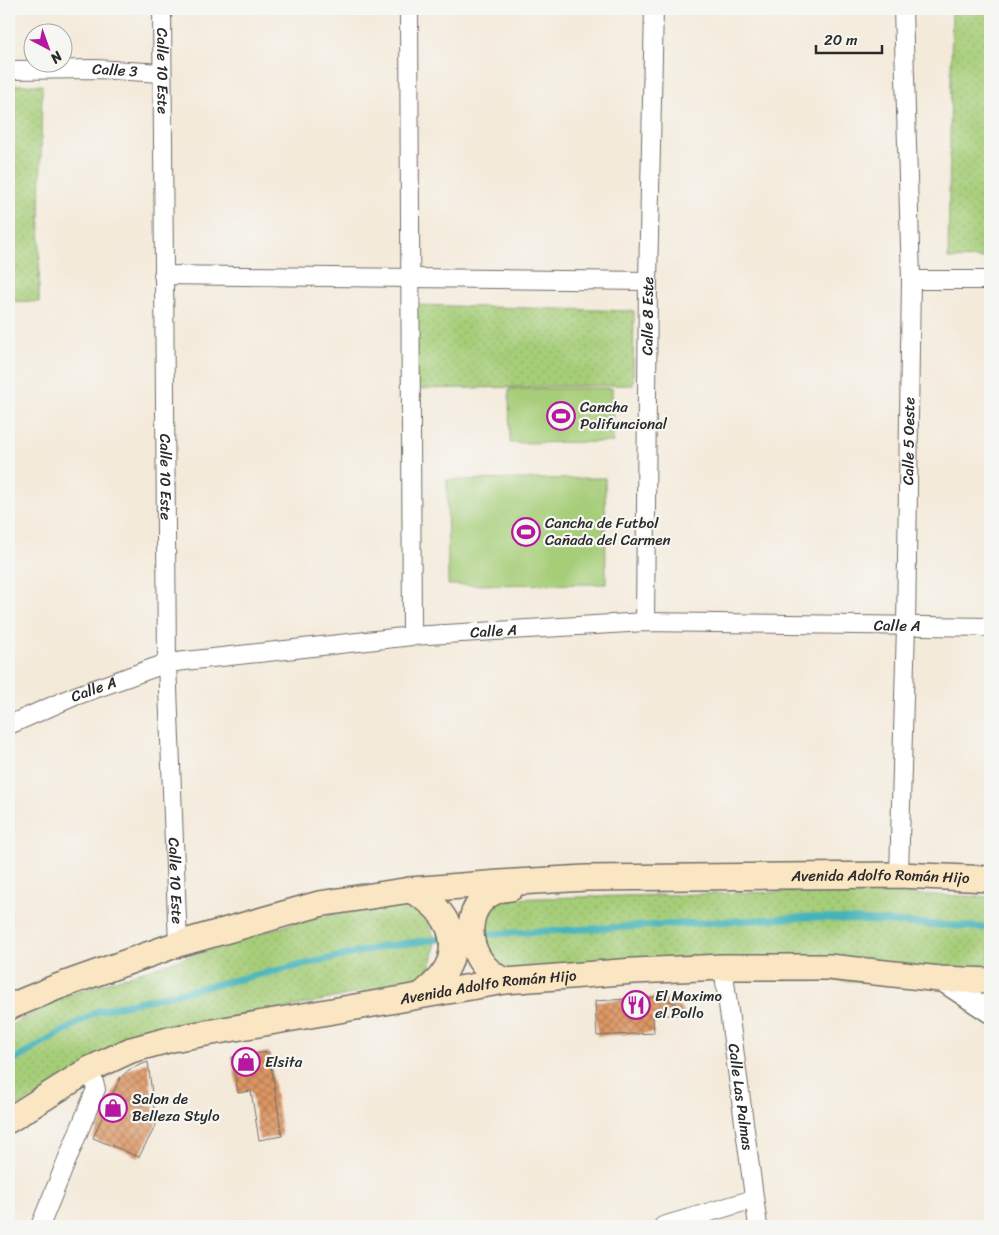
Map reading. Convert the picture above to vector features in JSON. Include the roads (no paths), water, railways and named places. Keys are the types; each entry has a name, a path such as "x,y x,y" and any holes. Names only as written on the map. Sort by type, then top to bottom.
{"main road":[{"name":"Avenida Adolfo Román Hijo","path":"9,1007 178,944 319,904 418,895 500,883 586,878 899,875 990,879"},
{"path":"500,979 483,966 474,951 471,927 478,906 491,894 506,888 560,886 586,878"},
{"path":"418,895 438,908 445,920 452,941 450,961 444,972 429,989"},
{"name":"Avenida Adolfo Román Hijo","path":"9,1120 90,1069 131,1050 172,1039 429,989 500,979 723,967 829,967 940,979 990,981"}],"street":[{"name":"Calle 10 Este","path":"162,9 167,663 178,944"},
{"path":"409,9 412,636"},
{"name":"Calle 8 Este","path":"645,622 648,281 654,9"},
{"name":"Calle 5 Oeste","path":"899,875 906,626 911,280 903,9"},
{"name":"Calle 3","path":"9,70 96,69 162,73"},
{"path":"163,275 648,281"},
{"path":"911,280 990,280"},
{"name":"Calle A","path":"9,725 75,696 167,663 412,636 645,622 990,627"},
{"name":"Calle Las Palmas","path":"723,967 758,1226"},
{"path":"940,979 990,1012"},
{"path":"40,1226 96,1089 90,1069"},
{"path":"663,1226 754,1199"}],"waterway":[{"path":"475,935 809,917 990,928"},
{"path":"9,1063 98,1011 386,946 447,938"}],"place":[{"name":"Cancha Polifuncional","path":"561,416"},
{"name":"Cancha de Futbol Cañada del Carmen","path":"526,532"},
{"name":"El Maximo el Pollo","path":"636,1005"},
{"name":"Elsita","path":"246,1062"},
{"name":"Salon de Belleza Stylo","path":"113,1108"}]}
